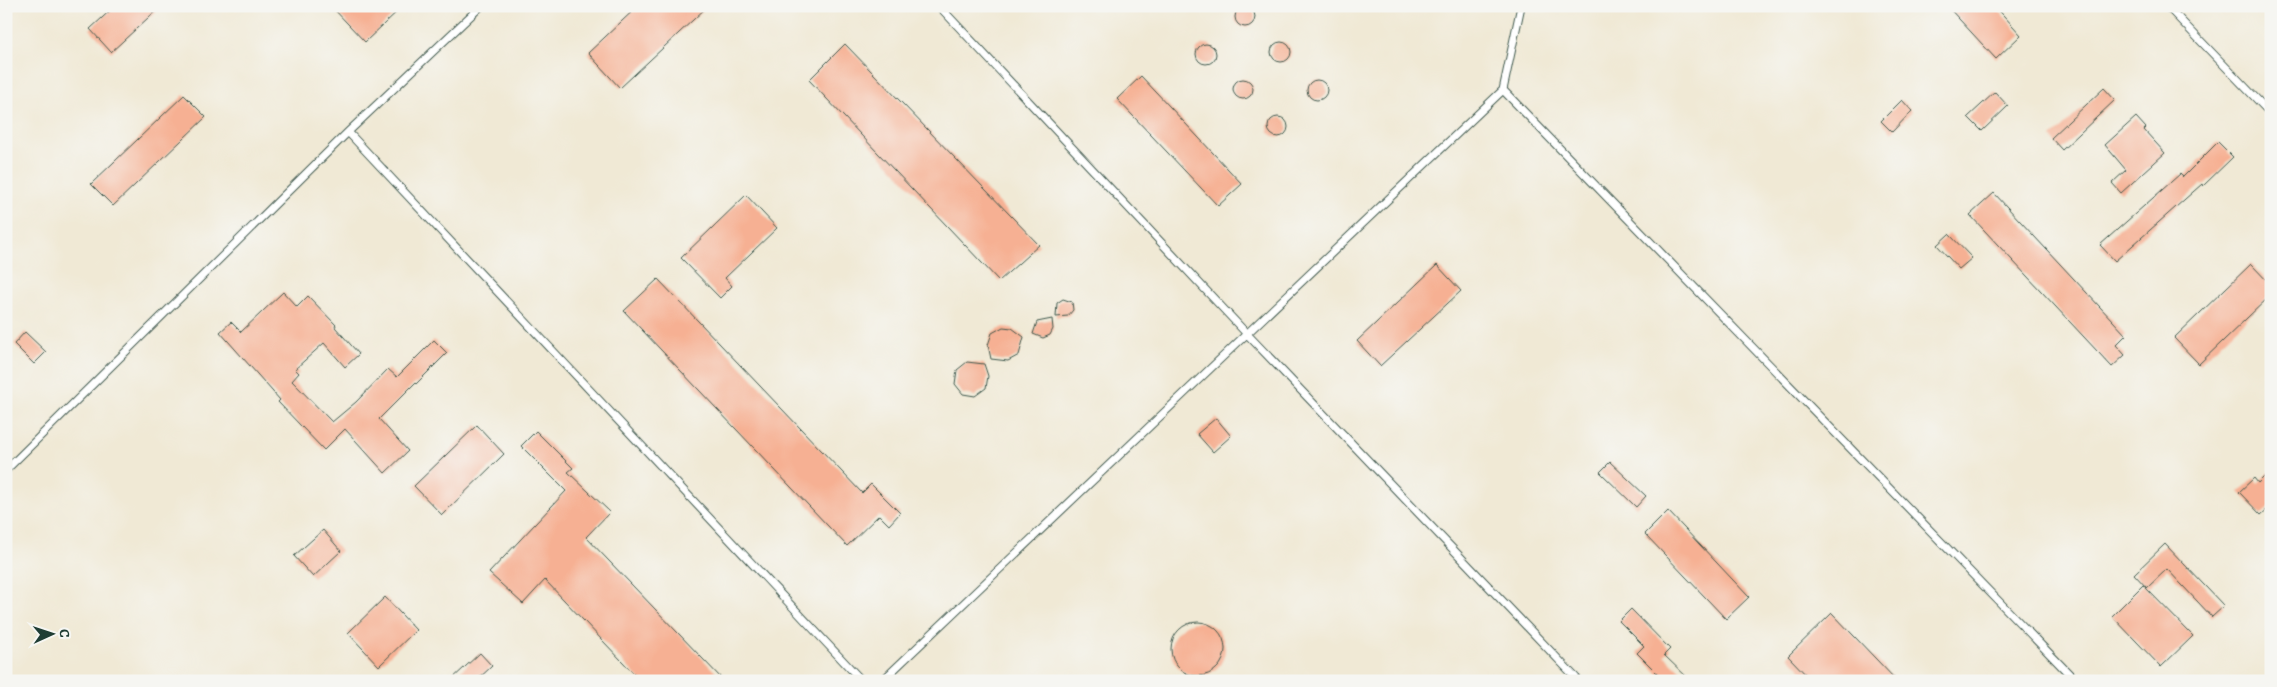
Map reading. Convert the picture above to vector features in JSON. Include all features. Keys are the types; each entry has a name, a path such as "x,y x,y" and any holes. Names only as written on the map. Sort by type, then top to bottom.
{"lane":[{"path":"6,470 348,132 482,6"},
{"path":"939,6 1247,334 1579,681"},
{"path":"882,681 1503,90 1521,6"},
{"path":"2167,6 2271,114"},
{"path":"1503,90 2076,681"},
{"path":"348,132 862,681"}],"building":[{"path":"115,6 161,6 111,52 90,29"},
{"path":"331,6 403,6 365,42"},
{"path":"638,6 708,6 620,88 588,53"},
{"path":"1947,6 1995,6 2021,35 1996,59"},
{"path":"1245,7 1252,10 1255,17 1252,24 1245,27 1238,24 1235,17 1238,10"},
{"path":"1281,42 1288,45 1291,52 1288,59 1281,62 1274,59 1271,52 1274,45"},
{"path":"845,44 1039,245 999,281 809,80"},
{"path":"1206,44 1213,47 1216,54 1213,61 1206,64 1199,61 1196,54 1199,47"},
{"path":"1141,76 1242,184 1218,206 1117,99"},
{"path":"1243,79 1250,82 1253,89 1250,96 1243,99 1236,96 1233,89 1236,82"},
{"path":"1317,80 1324,83 1327,90 1324,97 1317,100 1310,97 1307,90 1310,83"},
{"path":"2104,88 2115,100 2062,150 2051,138"},
{"path":"1995,92 2008,106 1982,131 1968,117"},
{"path":"184,95 206,117 113,206 91,184"},
{"path":"1902,100 1912,111 1892,132 1881,121"},
{"path":"1278,117 1285,120 1288,127 1285,134 1278,137 1271,134 1268,127 1271,120"},
{"path":"2136,117 2146,128 2144,130 2165,153 2121,193 2112,183 2126,170 2105,145"},
{"path":"2218,142 2233,157 2203,186 2202,184 2115,261 2100,245 2180,174 2183,177"},
{"path":"1994,193 2126,335 2116,345 2125,355 2112,367 1970,215"},
{"path":"746,195 777,228 725,278 732,286 720,298 681,258"},
{"path":"1949,234 1972,258 1959,269 1937,245"},
{"path":"2251,264 2271,285 2271,295 2199,364 2174,338"},
{"path":"1437,265 1461,291 1380,366 1357,341"},
{"path":"658,279 862,493 871,484 900,513 889,525 879,515 847,546 624,311"},
{"path":"283,292 297,307 308,296 336,325 335,327 359,354 345,367 324,343 295,369 299,373 292,381 332,422 356,402 388,369 397,377 434,340 447,353 379,419 408,451 385,473 345,429 324,450 278,402 280,400 220,332 231,322 241,332"},
{"path":"1063,299 1072,302 1073,310 1068,316 1056,317 1057,303"},
{"path":"1052,319 1053,329 1050,335 1043,338 1033,334 1037,322"},
{"path":"1003,327 1012,328 1024,337 1019,355 1008,361 991,359 988,345 992,333"},
{"path":"25,332 46,352 34,364 14,344"},
{"path":"967,362 984,364 988,376 986,388 975,396 963,394 955,384 957,370"},
{"path":"1216,418 1231,436 1213,452 1197,434"},
{"path":"477,425 504,454 442,515 414,486"},
{"path":"536,431 573,468 568,472 610,512 586,537 724,681 641,681 545,580 523,604 489,573 566,491 521,446"},
{"path":"1610,462 1646,496 1636,507 1600,472"},
{"path":"2271,470 2271,506 2261,515 2239,492 2254,478 2258,483"},
{"path":"1668,511 1749,597 1726,619 1645,534"},
{"path":"323,530 341,551 313,577 294,556"},
{"path":"2165,544 2224,606 2212,617 2167,569 2147,588 2134,574"},
{"path":"2143,585 2193,636 2161,667 2112,616"},
{"path":"385,597 416,630 379,666 348,633"},
{"path":"1631,609 1670,649 1664,655 1691,681 1665,681 1637,653 1644,646 1619,621"},
{"path":"1832,613 1897,681 1812,681 1788,656"},
{"path":"1193,622 1203,622 1213,626 1221,634 1225,649 1221,664 1213,672 1203,676 1193,676 1183,672 1175,664 1171,654 1171,644 1175,634 1183,626"},
{"path":"480,653 492,666 476,681 450,681"}]}
